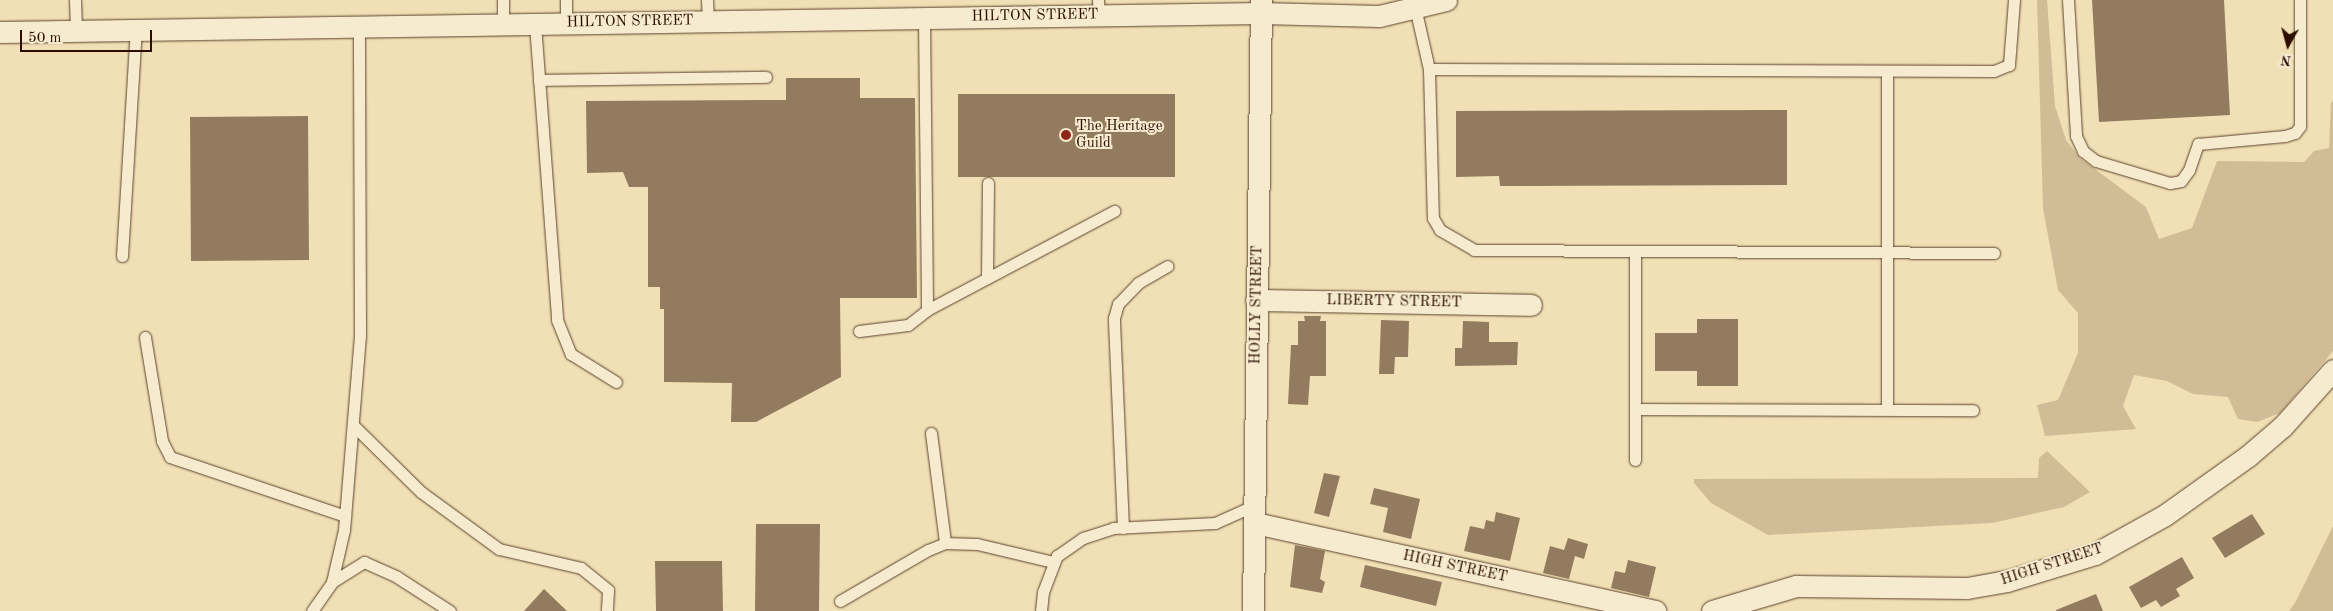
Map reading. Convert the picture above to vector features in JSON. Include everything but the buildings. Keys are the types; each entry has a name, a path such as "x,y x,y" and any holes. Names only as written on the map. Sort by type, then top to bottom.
{"street":[{"name":"HILTON STREET","path":"0,32 924,18 1099,8 1261,6 1378,16 1446,0"},
{"name":"HOLLY STREET","path":"1253,611 1261,6"},
{"name":"LIBERTY STREET","path":"1256,300 1531,305"},
{"name":"HIGH STREET","path":"1712,611 1796,586 1967,588 2007,581 2095,554 2165,515 2240,462 2283,426 2333,370"},
{"name":"HIGH STREET","path":"1255,514 1655,611"}],"lane":[{"path":"75,0 76,30"},
{"path":"503,0 503,24"},
{"path":"566,0 566,23"},
{"path":"707,0 708,21"},
{"path":"1428,69 1994,71 2009,65 2014,0"},
{"path":"2068,0 2076,136 2082,151 2096,161 2170,183 2181,181 2185,176 2198,144 2285,136 2295,133 2300,126 2300,0"},
{"path":"1415,7 1428,69 1433,218 1440,230 1474,250 1635,253 1994,253"},
{"path":"924,18 927,310"},
{"path":"535,24 556,320 571,354 616,382"},
{"path":"332,582 345,516 354,426 360,335 359,26"},
{"path":"122,256 136,30"},
{"path":"1887,71 1887,410"},
{"path":"539,80 766,77"},
{"path":"987,278 988,183"},
{"path":"859,331 908,325 927,310 1114,211"},
{"path":"1635,253 1635,460"},
{"path":"1122,528 1114,318 1118,304 1138,283 1168,266"},
{"path":"145,337 162,441 170,457 345,516"},
{"path":"1635,409 1973,410"},
{"path":"354,426 421,492 499,549 581,568 608,590 607,611"},
{"path":"930,433 945,543"},
{"path":"1041,611 1043,592 1057,556 1083,538 1122,528 1215,523 1255,514"},
{"path":"840,601 928,550 945,543 977,544 1054,562"},
{"path":"312,611 332,582 364,562 397,577 450,611"}],"shaded area":[{"path":"2037,0 2047,0 2055,106 2066,140 2080,158 2146,207 2159,239 2192,228 2217,161 2304,162 2314,151 2329,148 2331,101 2333,103 2333,351 2280,413 2257,422 2238,419 2228,397 2193,394 2167,381 2134,375 2123,406 2136,429 2045,436 2037,405 2058,400 2078,353 2078,313 2058,290 2043,208"},
{"path":"2047,451 2090,492 2064,507 1992,523 1768,535 1711,503 1694,483 1694,479 2038,478 2039,458"},
{"path":"2333,526 2333,611 2289,611 2295,603"}],"place":[{"name":"The Heritage Guild","path":"1066,135"}]}
